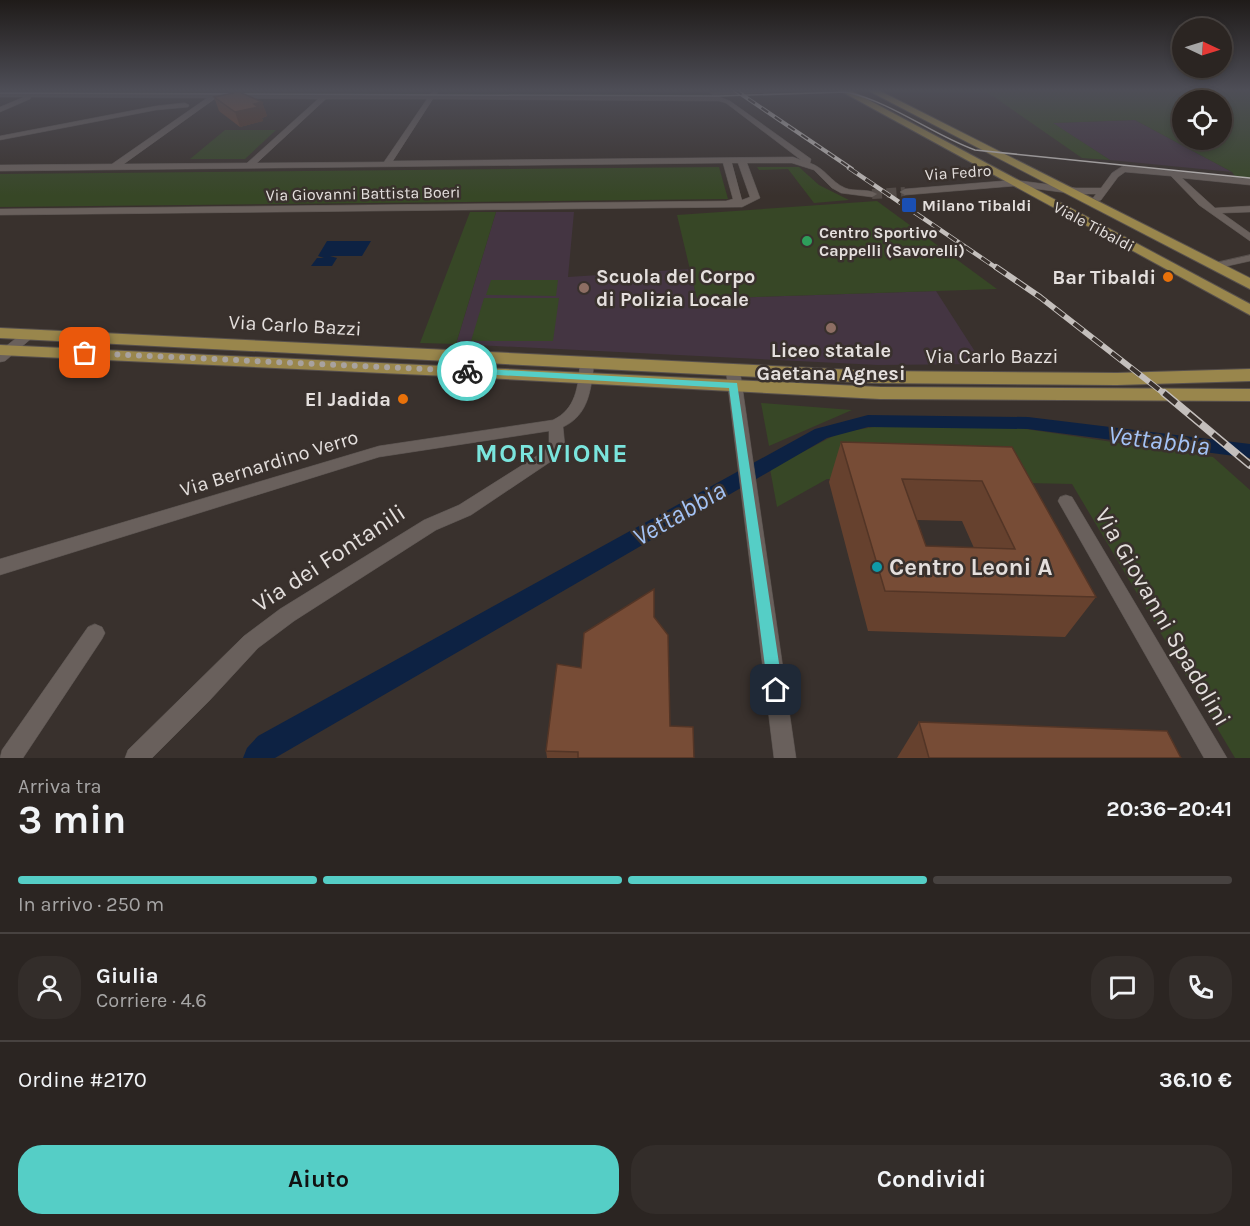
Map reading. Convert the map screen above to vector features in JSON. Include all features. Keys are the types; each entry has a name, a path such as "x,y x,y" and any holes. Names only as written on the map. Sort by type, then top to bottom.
{"main road":[{"name":"Viale Tibaldi","path":"908,125 1250,310"},
{"name":"Viale Tibaldi","path":"939,125 1250,285"},
{"name":"Via Carlo Bazzi","path":"0,333 586,371"},
{"name":"Via Carlo Bazzi","path":"3,353 586,371 733,378 1127,379 1250,375"},
{"name":"Via Carlo Bazzi","path":"733,378 880,393 1250,395"}],"street":[{"path":"0,138 66,125"},
{"path":"114,167 173,125"},
{"path":"250,165 293,125"},
{"path":"387,164 413,125"},
{"path":"757,125 794,156 817,168 835,186 844,191 872,194"},
{"path":"0,168 742,161 794,156"},
{"path":"727,161 738,200 727,204"},
{"name":"Via Giovanni Battista Boeri","path":"2,213 742,204 755,198 742,161"},
{"path":"1093,204 1102,191 1123,170 1248,183"},
{"path":"1014,183 1029,172"},
{"path":"1173,174 1212,211 1250,238"},
{"name":"Via Fedro","path":"905,192 1014,183 1066,190 1102,191"},
{"path":"1212,211 1250,209"},
{"path":"1214,266 1250,258"},
{"path":"3,353 29,334"},
{"path":"556,425 566,422 577,411 586,371"},
{"path":"733,378 785,758"},
{"name":"Via Bernardino Verro","path":"0,567 379,452 556,425"},
{"name":"Via dei Fontanili","path":"136,758 203,693 251,642 287,615 430,525 465,510 548,456 557,447 556,425"},
{"name":"Via Giovanni Spadolini","path":"1066,501 1216,758"},
{"path":"10,758 95,633"}],"shaded area":[{"path":"1056,125 1145,125 1172,140 1172,150 1191,150 1232,172 1110,160"},
{"path":"496,212 574,212 568,277 690,269 697,299 936,291 983,364 878,365 456,344"}],"green space":[{"path":"1035,125 1057,125 1110,160 1082,158"},
{"path":"1145,125 1172,125 1172,140"},
{"path":"1232,125 1250,125 1250,180 1237,179 1232,172 1191,150 1232,150"},
{"path":"225,130 276,130 245,159 190,159"},
{"path":"719,167 728,199 0,207 0,174"},
{"path":"757,167 799,167 819,185 849,200 814,203 788,169 759,170"},
{"name":"Centro Sportivo Cappelli (Savorelli)","path":"877,201 997,289 697,299 677,215"},
{"path":"470,212 496,212 456,344 420,343"},
{"path":"491,280 558,280 556,296 486,295"},
{"path":"484,298 559,298 553,341 471,341"},
{"path":"761,403 852,410 769,446"},
{"path":"879,426 1019,428 1213,457 1250,490 1250,758 1235,758 1072,484 827,479 777,507 770,469 839,433"}],"water":[{"path":"327,241 371,241 362,256 330,256 337,258 332,266 311,266 317,258 324,258 318,256"}],"building":[{"path":"841,442 1012,447 1096,597 885,591","holes":["902,479 982,481 1015,549 926,546"]},
{"path":"654,589 654,617 668,635 670,726 693,727 694,758 578,758 578,752 546,751 557,664 581,668 584,633"},
{"path":"919,722 1167,731 1181,758 929,758"}],"waterway":[{"name":"Vettabbia","path":"257,758 268,746 821,433 868,421 1028,423 1250,451"}],"tunnel":[{"path":"872,194 905,192"}],"tram line":[{"path":"923,125 975,150 1250,178"}],"railway":[{"path":"787,125 852,169"},
{"path":"849,168 998,269"},
{"path":"996,267 1040,297 1166,395"},
{"path":"1164,393 1250,465"}],"way so far":[{"path":"85,353 467,371"}],"place":[{"name":"Milano Tibaldi","path":"909,205"},
{"name":"Centro Sportivo Cappelli (Savorelli)","path":"807,241"},
{"name":"Bar Tibaldi","path":"1168,277"},
{"name":"Scuola del Corpo di Polizia Locale","path":"584,288"},
{"name":"Liceo statale Gaetana Agnesi","path":"831,328"},
{"name":"El Jadida","path":"403,399"},
{"name":"Centro Leoni A","path":"877,567"}],"district":[{"name":"MORIVIONE","path":"552,453"}],"route":[{"path":"467,371 734,385 776,690"}]}
